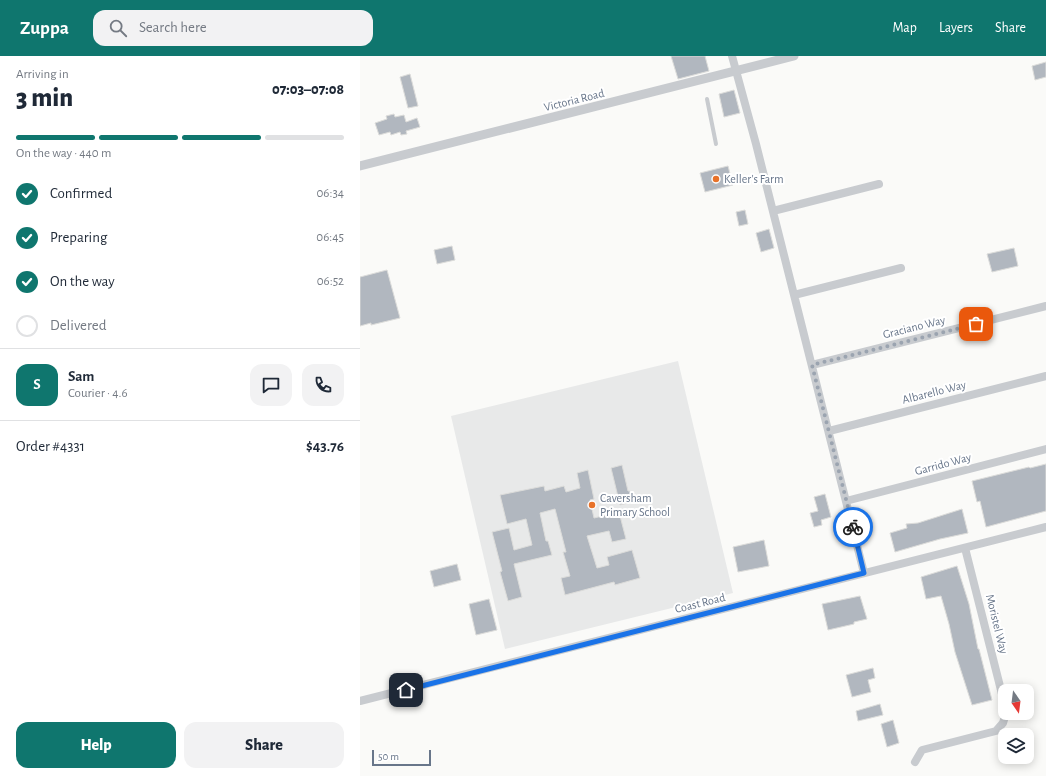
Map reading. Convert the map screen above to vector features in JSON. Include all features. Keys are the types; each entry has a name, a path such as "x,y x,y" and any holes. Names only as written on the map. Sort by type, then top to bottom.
{"street":[{"path":"732,56 773,211 864,573"},
{"name":"Victoria Road","path":"360,166 794,56"},
{"path":"773,211 879,184"},
{"path":"794,295 901,268"},
{"name":"Graciano Way","path":"812,365 1046,306"},
{"name":"Albarello Way","path":"828,431 1046,376"},
{"name":"Garrido Way","path":"846,501 1046,450"},
{"name":"Coast Road","path":"360,701 1046,527"},
{"name":"Moristel Way","path":"965,548 999,684"},
{"path":"915,762 922,750 996,731 1004,720"}],"lane":[{"path":"707,99 716,144"}],"shaded area":[{"name":"Caversham Primary School","path":"678,361 733,593 505,649 451,416"}],"building":[{"path":"671,56 705,56 709,71 678,79"},
{"path":"1046,62 1046,77 1035,80 1032,66"},
{"path":"410,74 418,106 408,108 400,77"},
{"path":"734,90 740,113 724,117 719,94"},
{"path":"394,114 395,117 404,115 406,122 417,118 420,127 406,131 407,134 401,135 400,132 391,135 390,132 379,135 375,123 387,119 386,116"},
{"name":"Keller’s Farm","path":"728,166 733,185 705,192 700,173"},
{"path":"745,210 748,224 739,226 736,212"},
{"path":"769,229 774,248 761,252 756,233"},
{"path":"452,246 455,260 437,264 434,250"},
{"path":"1014,248 1018,266 992,272 987,254"},
{"path":"387,270 400,318 360,326 360,277"},
{"path":"1046,464 1046,511 986,527 980,501 977,502 972,481"},
{"path":"622,465 632,502 620,505 611,468"},
{"path":"588,470 594,499 590,500 594,518 619,512 626,539 612,542 609,531 587,536 597,568 609,565 607,557 632,550 640,578 615,585 614,582 565,595 561,578 570,576 563,552 566,552 555,509 540,513 546,541 548,541 552,555 514,564 522,597 508,601 500,572 502,571 492,532 509,528 514,550 532,545 526,519 507,524 500,495 544,486 545,491 564,486 566,492 580,488 577,473"},
{"path":"825,494 831,517 821,520 822,525 814,527 810,513 818,511 814,497"},
{"path":"962,509 968,533 940,539 895,552 890,533 907,528 906,524 918,523"},
{"path":"764,540 769,566 738,572 733,547"},
{"path":"457,564 461,580 434,587 430,571"},
{"path":"957,566 969,604 978,649 992,700 972,705 955,652 941,596 926,599 921,577"},
{"path":"860,596 867,619 854,622 854,624 828,630 822,604"},
{"path":"489,599 497,630 476,635 469,604"},
{"path":"873,668 875,678 868,680 871,692 852,697 846,675"},
{"path":"880,704 883,715 858,721 856,711"},
{"path":"893,720 899,743 887,747 881,724"}],"way so far":[{"path":"853,527 812,365 976,324"}],"place":[{"name":"Keller’s Farm","path":"716,179"},
{"name":"Caversham Primary School","path":"592,505"}],"route":[{"path":"406,690 864,573 853,527"}]}
